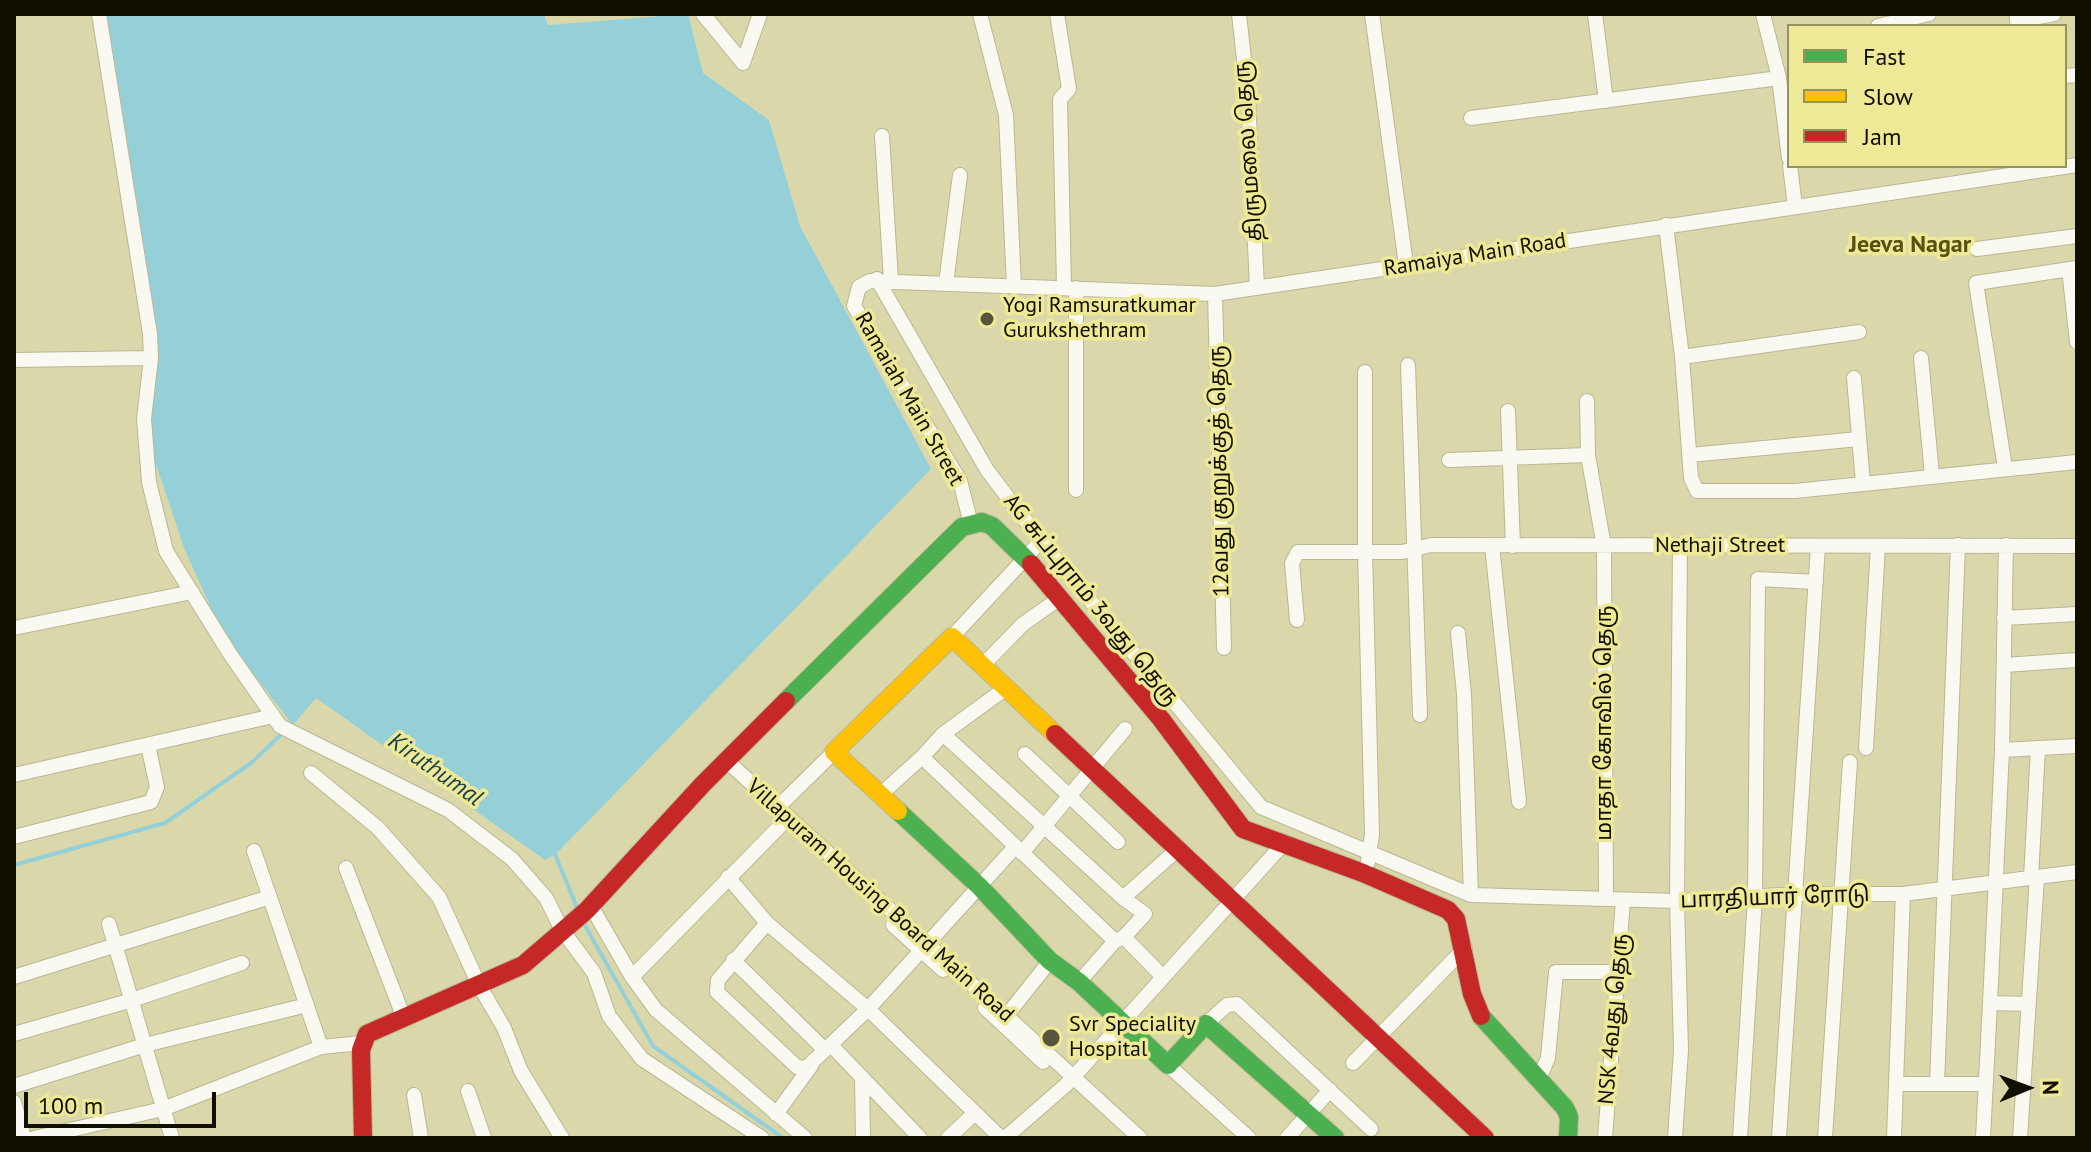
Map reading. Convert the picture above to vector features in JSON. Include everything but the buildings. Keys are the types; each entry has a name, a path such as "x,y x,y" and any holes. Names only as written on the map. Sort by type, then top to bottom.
{"street":[{"path":"99,14 151,358 144,419 149,482 166,551 281,725 448,810 512,859 546,898 578,917 632,977 656,1010 805,1138"},
{"path":"703,14 743,63 760,14"},
{"path":"980,14 1006,115 1014,286"},
{"path":"1057,14 1069,89 1060,99 1076,490"},
{"name":"திருமலை தெரு","path":"1239,14 1248,96 1257,288"},
{"path":"1372,14 1406,265"},
{"path":"1595,14 1606,101"},
{"path":"1763,14 1787,125"},
{"path":"1886,24 1929,14"},
{"path":"2017,14 2017,21 2054,14"},
{"path":"1471,118 1779,78"},
{"name":"Ramaiah Main Street","path":"882,136 874,282 854,306 960,481 971,524"},
{"path":"1790,168 1795,206"},
{"name":"Ramaiya Main Road","path":"874,282 1215,294 2056,168"},
{"path":"946,283 960,175"},
{"path":"1666,225 1693,486 1704,494 1795,491 2077,462"},
{"path":"1977,249 2077,236"},
{"path":"2005,468 1976,283 2073,269 2077,342"},
{"name":"AG சுப்புராம் 3வது தெரு","path":"874,282 1033,549 1126,660"},
{"name":"12வது குறுக்குத் தெரு","path":"1215,294 1224,648"},
{"path":"1682,357 1859,332"},
{"path":"14,360 151,358"},
{"path":"1921,358 1932,475"},
{"path":"1408,365 1420,715"},
{"path":"1365,372 1367,863"},
{"path":"1854,378 1863,483"},
{"name":"மாதா கோவில் தெரு","path":"1587,401 1588,455 1604,547 1606,899"},
{"path":"1508,411 1513,546"},
{"path":"1690,455 1859,439"},
{"path":"1449,460 1588,455"},
{"path":"363,1138 362,1043 367,1034 523,965 578,917 723,764 962,527 971,524 982,522 992,526 1033,549 1060,598 1126,660 1229,789 1243,829 1367,863"},
{"name":"Nethaji Street","path":"1297,620 1292,563 1298,552 1415,549 1431,545 2077,546"},
{"path":"1937,1084 1958,545"},
{"path":"1983,1138 1997,882 2006,545"},
{"path":"1492,546 1519,802"},
{"path":"1675,1138 1681,1050 1677,901 1680,546"},
{"path":"1779,1138 1818,546"},
{"path":"1866,748 1878,546"},
{"path":"632,977 782,824 777,808 952,637 1033,549"},
{"path":"1740,1138 1755,897 1758,579 1816,582"},
{"path":"14,628 192,592"},
{"path":"983,665 1023,624 1060,598"},
{"path":"2004,618 2077,614"},
{"path":"1458,633 1464,694 1456,919 1465,948 1472,994 1482,1019 1544,1068 1569,1117 1568,1138"},
{"path":"952,637 1485,1138"},
{"path":"2004,665 2077,660"},
{"path":"880,795 943,734 1006,688"},
{"path":"14,775 148,745 281,725"},
{"path":"776,1114 811,1066 868,1009 979,886 1046,828 1091,767 1125,729"},
{"path":"943,734 1123,898 1145,914 1079,982"},
{"path":"14,837 151,802 157,787 148,745"},
{"path":"2002,750 2077,746"},
{"path":"2020,1138 2038,748"},
{"path":"834,752 979,886 1050,961 1079,982 1121,1024 1249,1138"},
{"path":"1025,754 1118,842"},
{"path":"922,757 1018,850 1163,977"},
{"path":"1825,1138 1834,1030 1838,894 1850,762"},
{"name":"Villapuram Housing Board Main Road","path":"723,764 777,808 1070,1080 1140,1138"},
{"name":"Villapuram Housing Board Main Road","path":"723,764 782,824 1007,1015 1126,1138"},
{"path":"311,773 378,828 439,897 479,985 504,1028 521,1071 562,1138"},
{"path":"1229,789 1367,863 1458,900"},
{"path":"728,877 767,923 868,1009 1003,1138 1070,1080 1285,842"},
{"path":"1123,898 1178,849"},
{"path":"254,851 321,1047"},
{"path":"346,868 404,1018"},
{"name":"பாரதியார் ரோடு","path":"1458,900 1677,901 1797,894 1903,894 2077,872"},
{"path":"1894,1138 1903,894"},
{"path":"14,977 270,897"},
{"name":"NSK 4வது தெரு","path":"1605,1138 1623,900"},
{"path":"578,917 609,1016 642,1059 762,1138"},
{"path":"767,923 718,980 719,997 797,1067 811,1066"},
{"path":"109,924 172,1138"},
{"path":"1353,1063 1376,1035 1465,948"},
{"path":"733,960 862,1077 920,1138"},
{"path":"1007,1015 1050,961"},
{"path":"14,1034 132,1000 242,963"},
{"path":"1544,1068 1556,972 1618,972"},
{"path":"1990,1003 2028,1004"},
{"path":"1168,1065 1227,1005 1237,1004 1371,1129"},
{"path":"14,1086 145,1045 307,1005"},
{"path":"1206,1024 1335,1138"},
{"path":"34,1138 163,1109 321,1047 362,1043"},
{"path":"862,1077 863,1138"},
{"path":"1896,1084 1986,1084"},
{"path":"1287,1138 1330,1090"},
{"path":"468,1091 484,1138"},
{"path":"414,1095 421,1138"},
{"path":"14,1102 24,1138"},
{"path":"948,1138 975,1113"}],"water":[{"path":"107,14 544,14 548,25 688,14 703,73 769,120 800,226 931,469 556,854 545,860 316,698 293,725 223,635 184,548 149,444 158,335"}],"waterway":[{"name":"Kiruthumal","path":"14,865 165,823 251,763 284,732"},
{"name":"Kiruthumal","path":"554,852 578,910"},
{"name":"Kiruthumal","path":"583,922 653,1046 783,1138"}],"traffic: fast":[{"path":"786,701 962,527 982,522 992,526 1031,564"},
{"path":"898,811 979,886 1050,961 1079,982 1168,1065 1206,1024 1335,1138"},
{"path":"1481,1016 1565,1108 1569,1117 1568,1138"}],"traffic: slow":[{"path":"898,811 834,752 952,637 1055,734"}],"traffic: jam":[{"path":"1031,564 1161,719 1243,829 1363,873 1448,910 1456,919 1472,994 1481,1016"},
{"path":"363,1138 361,1050 367,1034 523,965 587,910 703,784 786,701"},
{"path":"1055,734 1485,1138"}],"place":[{"name":"Yogi Ramsuratkumar Gurukshethram","path":"987,319"},
{"name":"Svr Speciality Hospital","path":"1051,1038"}],"district":[{"name":"Jeeva Nagar","path":"1910,245"}]}
